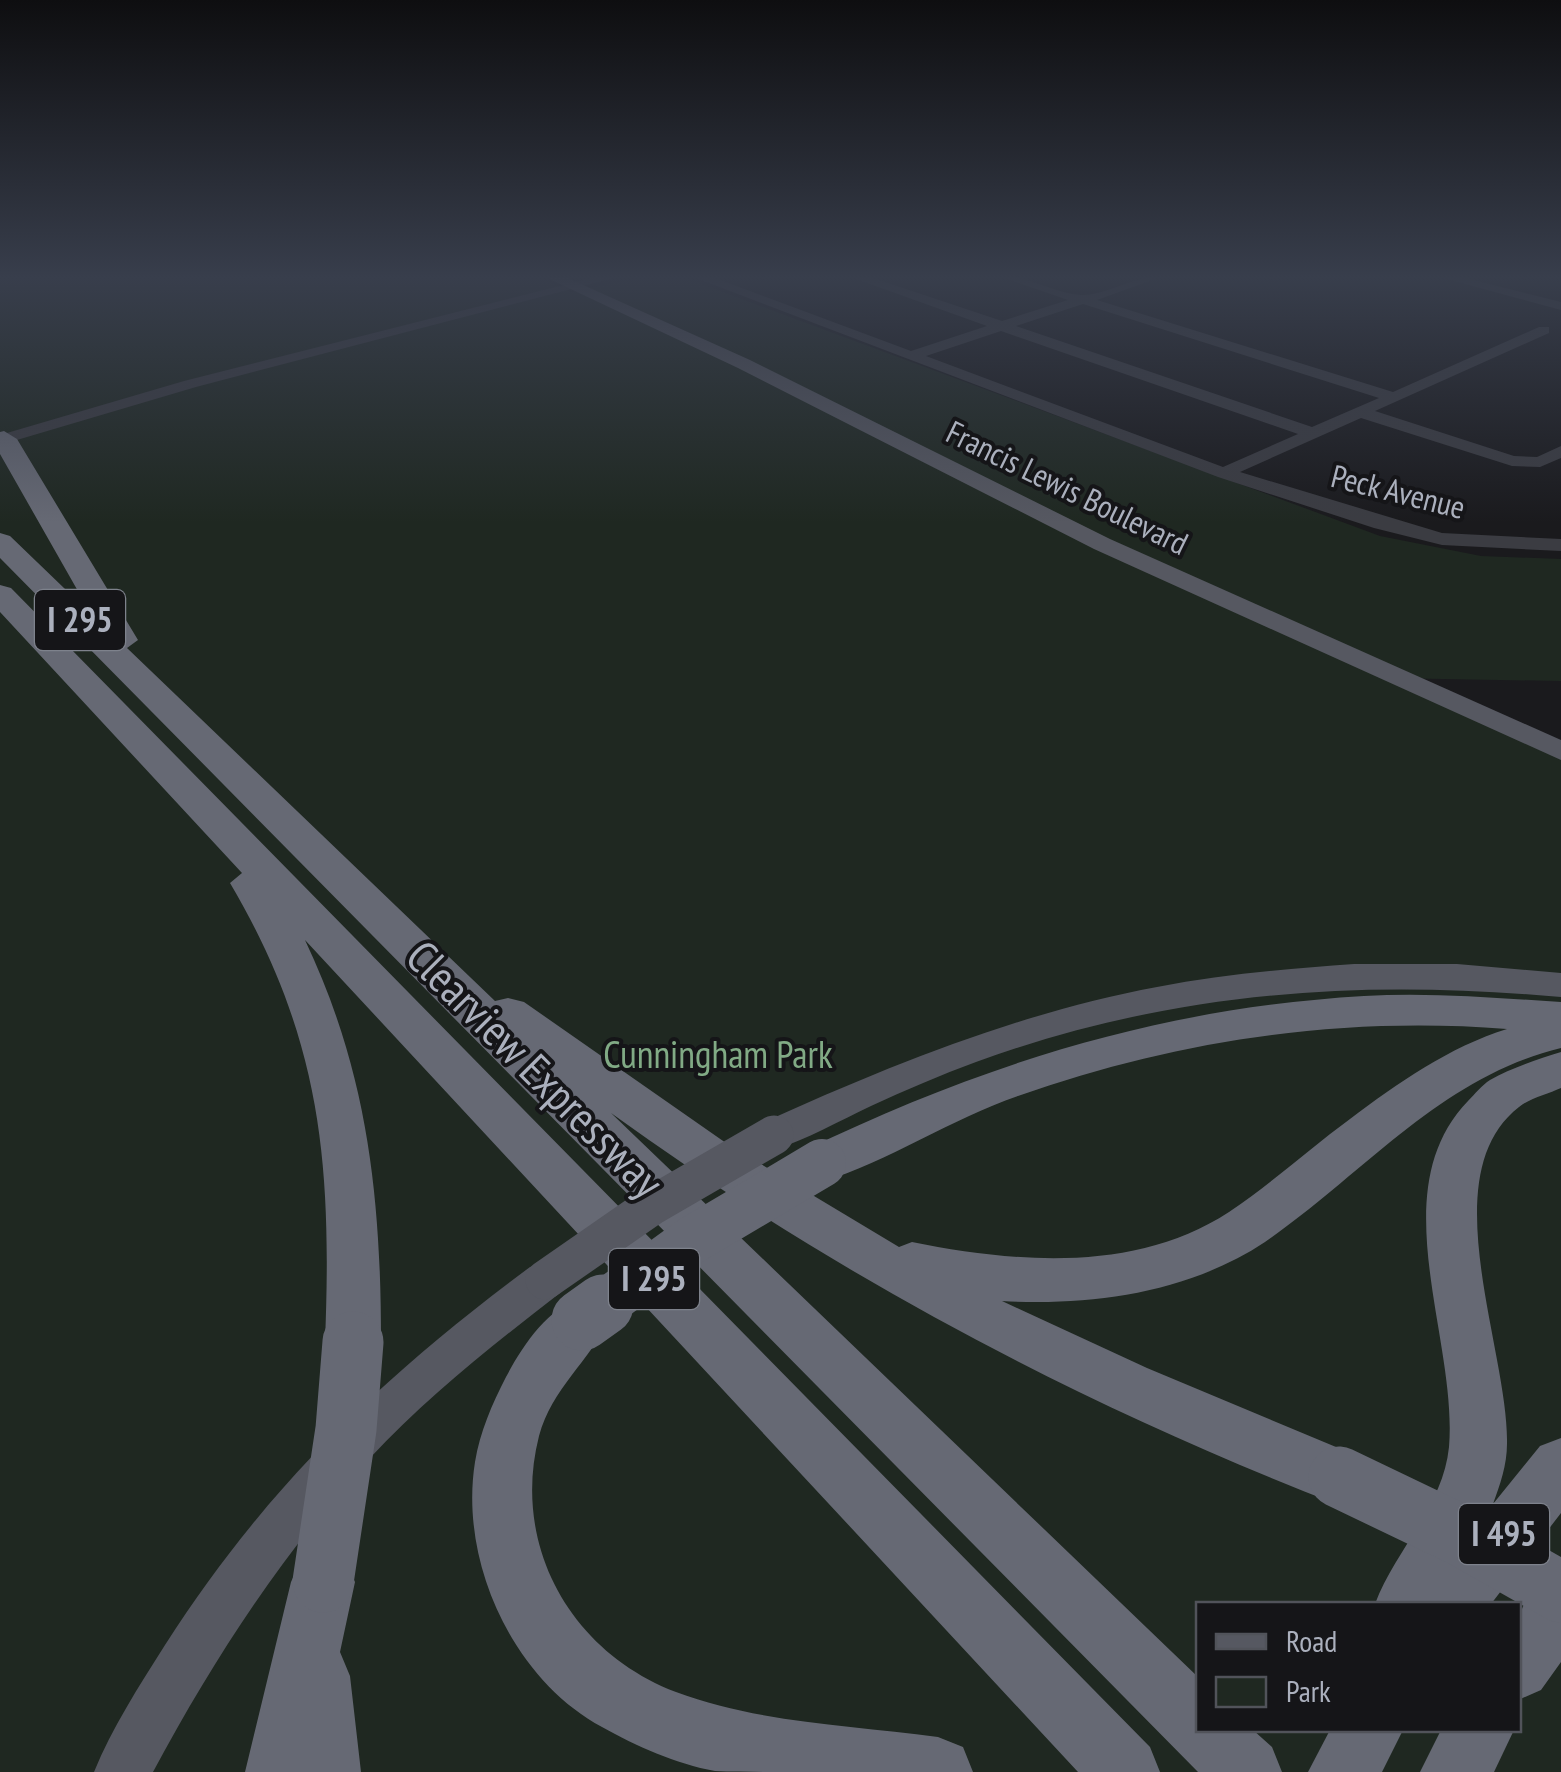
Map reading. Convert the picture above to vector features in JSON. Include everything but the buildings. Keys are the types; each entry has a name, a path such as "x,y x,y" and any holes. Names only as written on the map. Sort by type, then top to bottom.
{"highway":[{"path":"2,439 159,698"},
{"name":"Clearview Expressway","path":"0,542 1196,1722"},
{"name":"Clearview Expressway","path":"0,594 1125,1772"},
{"path":"0,619 92,690"},
{"path":"183,785 282,931 318,1015 336,1085 349,1166 355,1249 346,1428 323,1582 280,1772"},
{"path":"373,909 620,1098 777,1201 922,1285 1037,1344 1462,1536 1561,1592"},
{"path":"938,1772 738,1742 666,1724 602,1690 552,1641 534,1614 509,1556 501,1495 503,1464 519,1406 563,1300 692,1240 822,1163 910,1120 992,1086 1089,1054 1187,1030 1291,1014 1359,1009 1470,1010 1561,1018"},
{"path":"777,1201 872,1251 946,1272 1021,1282 1099,1279 1134,1273 1193,1255 1245,1228 1468,1061 1514,1042 1561,1032"},
{"path":"1407,1602 1466,1498 1478,1449 1477,1394 1450,1200 1455,1158 1474,1122 1488,1106 1524,1082 1561,1069"},
{"name":"I 495","path":"1453,1602 1561,1466"},
{"path":"323,1582 316,1689 326,1772"},
{"name":"I 495","path":"1521,1664 1561,1606"},
{"path":"1206,1732 1247,1772"},
{"path":"1341,1772 1355,1732"},
{"path":"1341,1772 1368,1732"},
{"path":"1455,1772 1479,1732"}],"main road":[{"name":"Francis Lewis Boulevard","path":"732,358 1102,544 1561,751"},
{"name":"Francis Lewis Boulevard","path":"759,358 1127,541 1561,734"},
{"path":"122,1772 200,1636 268,1540 311,1488 399,1398 563,1300 653,1206 774,1136 860,1094 964,1051 1063,1020 1163,995 1271,979 1380,973 1456,975 1561,985"}],"street":[{"path":"2,439 289,358"},
{"name":"Peck Avenue","path":"914,358 1224,473 1442,539 1561,545"},
{"path":"1093,358 1313,433"},
{"path":"1267,358 1393,397"},
{"path":"1224,473 1490,358"},
{"path":"1360,412 1512,461 1540,462 1561,451"}],"green space":[{"name":"Cunningham Park","path":"0,358 900,358 1380,536 1481,556 1561,559 1561,681 1388,678 1561,758 1561,1772 0,1772"}]}
